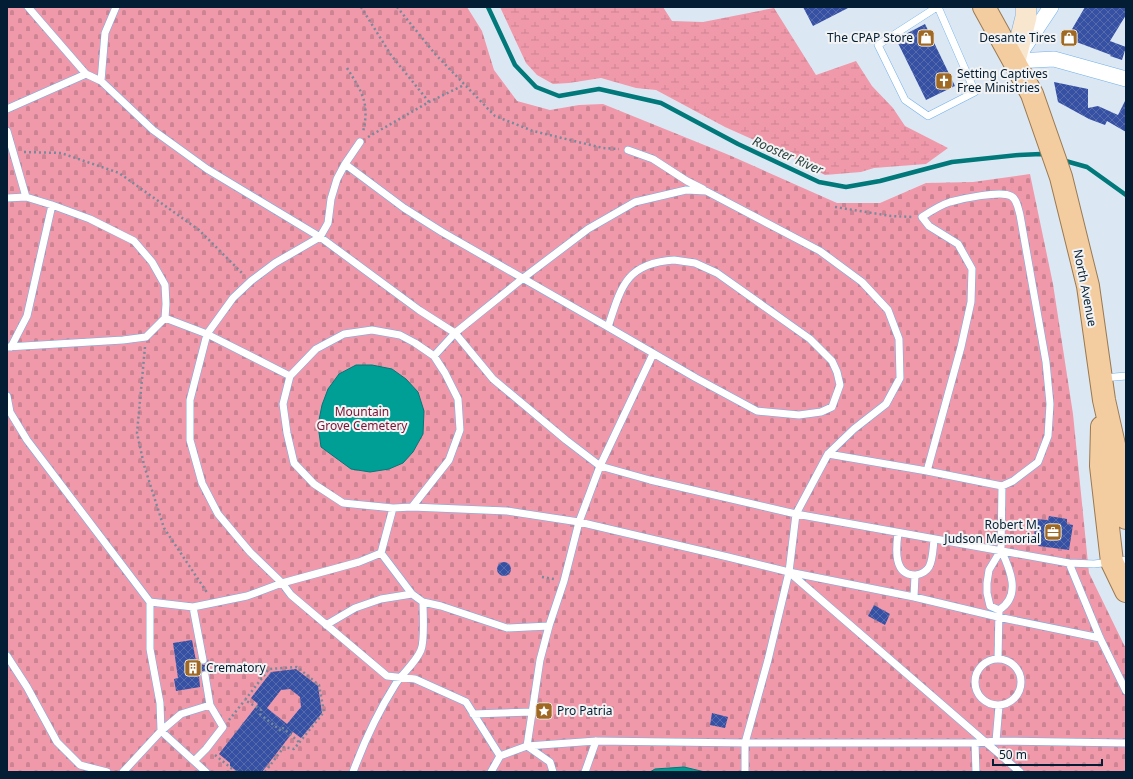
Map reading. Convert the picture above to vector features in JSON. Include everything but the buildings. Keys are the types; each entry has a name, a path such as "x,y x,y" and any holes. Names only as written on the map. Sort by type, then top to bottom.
{"main road":[{"name":"North Avenue","path":"984,7 1015,61 1035,103 1060,177 1088,286 1104,400 1123,472 1126,518"},
{"path":"1015,61 1026,17 1026,7"},
{"name":"North Avenue","path":"1104,400 1101,466 1126,591"}],"street":[{"path":"1015,61 1051,7"},
{"path":"1015,61 1054,59 1126,80"}],"lane":[{"path":"28,7 86,74 100,81 153,130 207,169 320,237 418,310 455,333 493,379 566,440 600,466 650,480 796,514 934,540 1001,550 1069,563 1094,564 1119,561"},
{"path":"100,81 105,33 116,7"},
{"path":"938,7 975,92 928,116 905,100 878,45 938,7"},
{"path":"7,109 86,74"},
{"path":"7,131 26,197"},
{"path":"360,142 337,179 331,199 328,223 320,237 275,264 251,281 233,298 207,334 190,400 190,440 202,483 218,514 250,552 291,595 387,676 415,679 466,702 500,756"},
{"path":"628,150 653,159 687,181 820,250 862,282 888,310 898,339 900,378 886,404 854,429 828,454 796,514 788,572 768,660 745,743 745,772"},
{"path":"345,164 404,208 442,232 654,354 757,411 799,415 821,412 832,407 840,385 832,361 810,338 717,273 695,264 674,260 658,261 645,265 628,279 620,291 608,327"},
{"path":"434,356 455,333 522,278 588,229 635,202 686,190 706,191"},
{"path":"828,454 927,470 1002,486 1013,481 1038,462 1048,436 1050,404 1046,362 1020,214 1016,202 1012,196 993,194 950,202 934,209 922,217 929,226 958,244 972,269 971,302 963,340 927,470"},
{"path":"7,198 26,197 90,219 134,241 152,262 164,285 166,304 165,318 146,337 123,340 9,347"},
{"path":"9,347 27,316 52,206"},
{"path":"165,318 207,334 290,376"},
{"path":"412,507 449,460 460,430 458,399 445,373 434,356 415,343 400,335 372,330 344,334 316,349 290,376 283,404 287,433 294,463 314,484 343,503 393,508 412,507 507,511 579,522 728,556 788,572 999,614 1100,638"},
{"path":"527,746 540,660 549,626 564,581 579,522 600,466 654,354"},
{"path":"1100,378 1126,376"},
{"path":"7,396 10,412 27,440 150,602 150,649 160,703 161,731 206,772"},
{"path":"998,659 999,614 1006,606 1010,598 1012,583 1011,573 1001,550 1002,486"},
{"path":"381,553 393,508"},
{"path":"898,533 896,551 897,560 901,568 907,574 915,575 928,569 934,540"},
{"path":"999,614 990,606 987,583 989,570 1001,550"},
{"path":"150,602 193,607 215,603 247,596 282,584 359,562 381,553"},
{"path":"381,553 412,594 423,602 441,606 507,628 549,626"},
{"path":"1069,563 1100,638 1126,691"},
{"path":"788,572 1020,772"},
{"path":"914,597 915,575"},
{"path":"326,626 355,608 381,599 412,594"},
{"path":"352,772 384,703 400,677 413,665 421,649 423,602"},
{"path":"193,607 203,660"},
{"path":"7,656 27,687 56,742 80,765 107,772"},
{"path":"998,659 1012,664 1020,675 1021,682 1017,696 1012,701 999,706 991,705 979,697 975,683 979,669 991,660 998,659"},
{"path":"194,761 206,749 223,727 210,705 205,675"},
{"path":"123,772 161,731 181,714 210,705"},
{"path":"996,741 999,706"},
{"path":"473,714 532,712"},
{"path":"585,772 596,741"},
{"path":"491,772 500,756 527,746 596,741 745,743 975,743 996,741 1126,743"},
{"path":"975,743 976,772"},
{"path":"527,746 550,762 553,772"}],"path":[{"path":"361,7 391,56 429,102"},
{"path":"396,7 436,54 495,116 533,131 603,148 628,150"},
{"path":"347,68 362,91 366,107 365,120 360,142"},
{"path":"360,142 429,102 464,84"},
{"path":"13,152 61,154 119,172 199,230 251,281"},
{"path":"835,207 891,216 922,217"},
{"path":"146,337 137,433 144,465 164,528 215,603"},
{"path":"542,577 552,579"},
{"path":"223,727 246,700 269,669 297,666 319,685 324,712 294,750 288,749 284,746 265,772"},
{"path":"246,700 261,710 260,714 281,731 283,728 300,743"},
{"path":"206,749 236,772"}],"green space":[{"name":"Mountain Grove Cemetery","path":"7,7 467,7 482,31 494,70 517,101 550,110 579,105 603,104 729,155 837,203 880,203 926,183 973,182 1030,174 1053,284 1073,414 1089,573 1126,649 1126,772 7,772"},
{"path":"500,7 663,7 672,21 703,22 774,8 816,75 856,61 872,86 893,108 905,126 948,148 926,164 874,168 861,172 825,175 790,156 725,127 656,90 636,88 601,78 553,84 537,75 526,63"}],"shaded area":[{"path":"356,365 372,365 392,369 406,379 418,392 424,411 423,434 413,452 403,463 389,469 370,472 351,469 321,447 318,425 322,405 328,389 339,374"},
{"path":"684,767 705,772 650,772 655,769"}],"waterway":[{"name":"Rooster River","path":"488,7 515,65 536,87 559,96 599,89 661,103 738,144 819,182 846,187 880,181 952,162 1019,155 1041,154 1047,156"},
{"name":"Rooster River","path":"1062,160 1087,167 1126,195"}],"place":[{"name":"The CPAP Store","path":"926,38"},
{"name":"Desante Tires","path":"1069,38"},
{"name":"Setting Captives Free Ministries","path":"944,81"},
{"name":"Robert M. Judson Memorial","path":"1053,532"},
{"name":"Crematory","path":"193,668"},
{"name":"Pro Patria","path":"544,711"}]}
